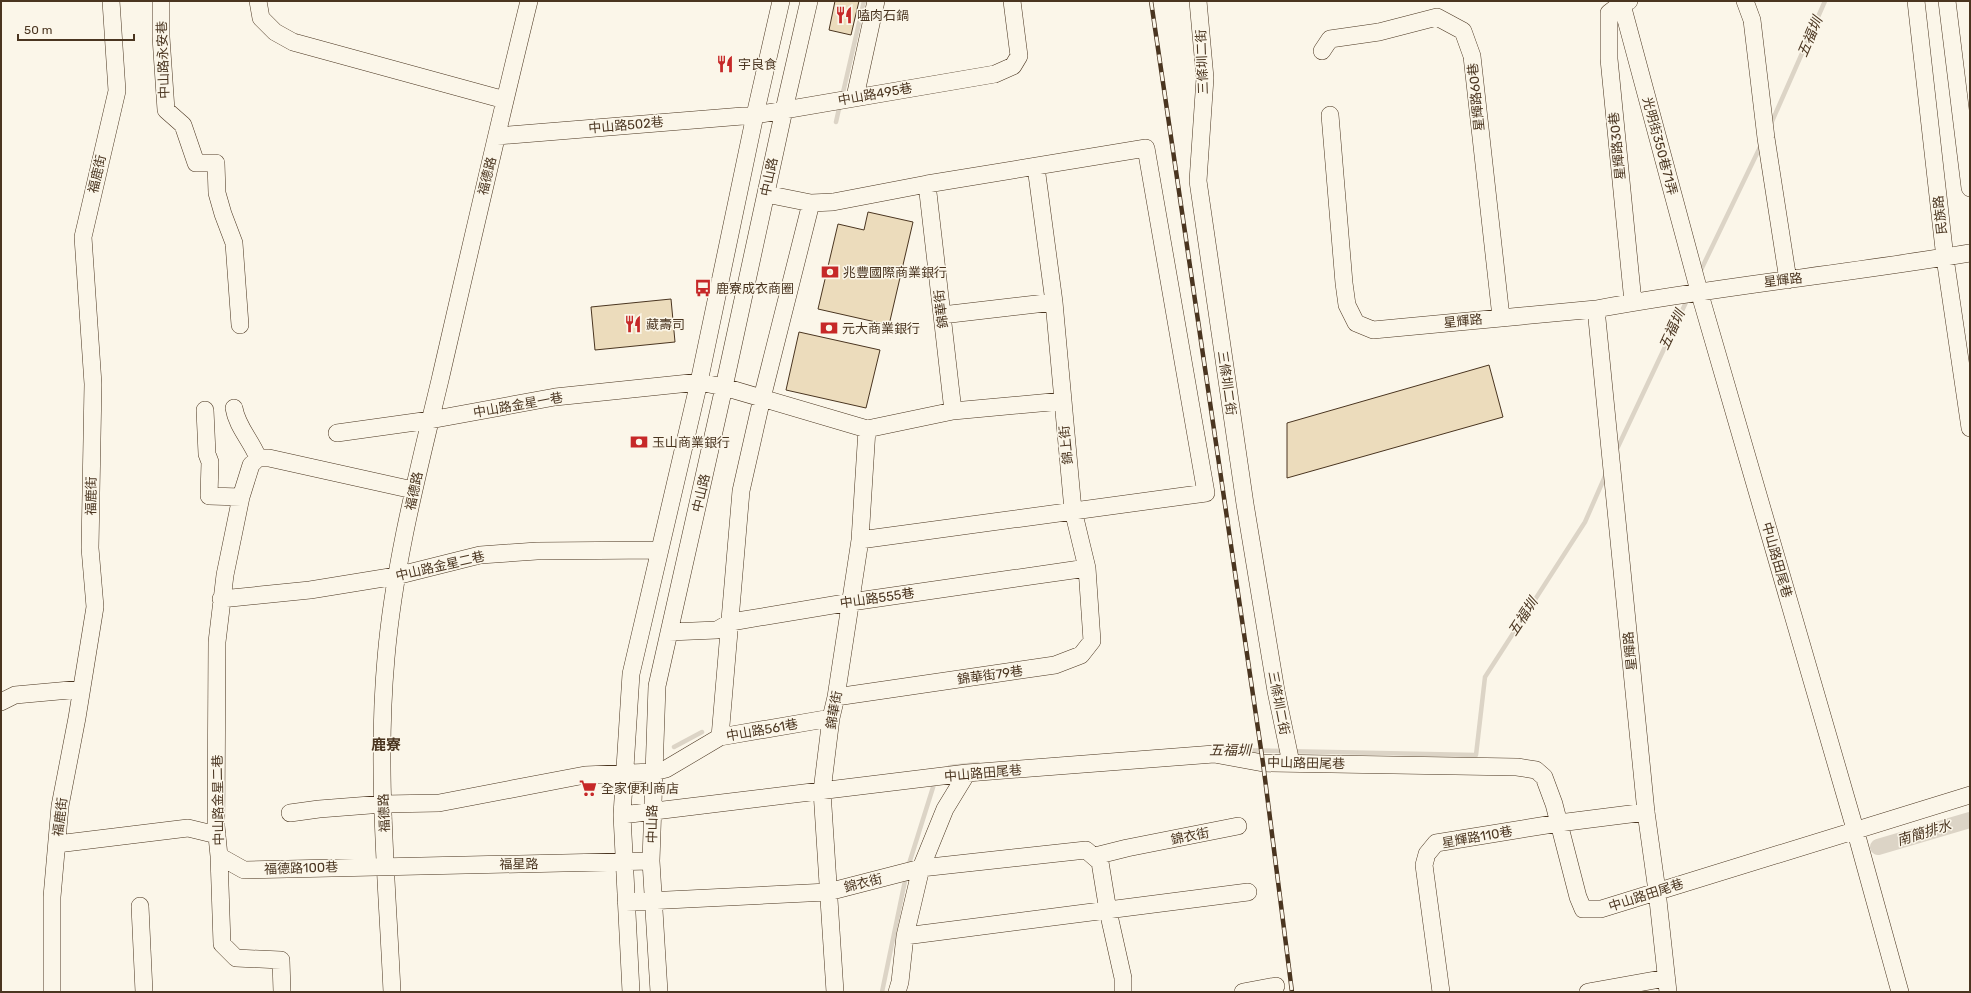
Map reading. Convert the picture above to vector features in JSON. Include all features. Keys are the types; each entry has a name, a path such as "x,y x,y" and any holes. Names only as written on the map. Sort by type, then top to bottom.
{"street":[{"name":"福鹿街","path":"52,992 52,897 60,806 82,689 94,607 90,548 93,384 83,238 116,91 111,1"},
{"name":"中山路永安巷","path":"162,1 161,37 166,110 183,125 196,163 216,163 217,193 222,214 234,242 240,325"},
{"path":"258,1 261,18 275,32 293,42 505,100"},
{"name":"福德路","path":"392,992 383,804 383,702 386,657 396,576 413,490 529,1"},
{"name":"中山路","path":"631,992 622,815 632,674 659,550 699,382 755,115 781,1"},
{"name":"中山路","path":"659,992 655,901 651,861 657,686 809,1"},
{"path":"855,97 876,1"},
{"name":"中山路495巷","path":"755,115 995,74 1013,66 1019,56 1012,1"},
{"name":"三條圳二街","path":"1198,1 1205,78 1198,181 1245,504 1276,691 1290,755"},
{"path":"1745,1 1752,20 1766,138 1788,280"},
{"name":"民族路","path":"1916,1 1945,258 1970,428"},
{"path":"1948,1 1970,188"},
{"name":"光明街350巷71弄","path":"1624,2 1699,291"},
{"name":"星輝路30巷","path":"1624,2 1609,13 1608,59 1633,302"},
{"name":"星輝路60巷","path":"1322,51 1330,39 1379,32 1437,17 1463,31 1472,56 1500,317"},
{"name":"中山路502巷","path":"496,136 755,115"},
{"name":"星輝路","path":"1330,115 1347,305 1356,323 1373,330 1596,309 1699,291 1970,254"},
{"path":"766,194 811,204 833,202 927,184 1146,148 1206,493 860,540"},
{"name":"錦上街","path":"1036,167 1054,302 1073,510 1087,568"},
{"name":"錦華街","path":"927,184 953,411"},
{"path":"720,737 741,491 762,398 811,204"},
{"name":"中山路田尾巷","path":"1699,291 1855,829 1900,992"},
{"path":"942,315 1054,302"},
{"name":"星輝路","path":"1596,309 1646,812 1657,891 1667,985"},
{"path":"699,382 724,387 868,429 953,411 1062,401"},
{"name":"中山路金星一巷","path":"337,433 430,420 555,397 699,382"},
{"path":"234,408 236,420 252,443 258,458 269,458 413,490"},
{"path":"205,410 207,454 210,462 209,496 241,497"},
{"name":"錦華街","path":"835,992 822,790 831,718 836,697 860,540 868,429"},
{"name":"中山路金星二巷","path":"258,458 250,465 241,497 222,599 217,642 217,835 220,856 222,944 236,958 281,960 282,992"},
{"name":"中山路金星二巷","path":"222,599 310,590 396,576 480,555 538,551 659,550"},
{"name":"中山路555巷","path":"669,632 717,630 731,622 851,602 1087,568"},
{"name":"錦華街79巷","path":"836,697 1056,665 1081,655 1092,642 1087,568"},
{"path":"1,702 15,695 82,689"},
{"name":"中山路561巷","path":"653,772 666,769 720,737 831,718"},
{"name":"中山路田尾巷","path":"622,815 967,773 1214,754 1263,763 1290,755 1517,767 1536,770 1544,777 1559,823 1578,897 1583,909 1601,909 1855,829 1970,795"},
{"path":"290,813 383,804 438,804 585,775 653,772"},
{"path":"897,992 900,982 905,936 921,868 945,809 967,773"},
{"name":"星輝路110巷","path":"1441,992 1424,865 1427,854 1436,843 1559,823 1646,812"},
{"name":"錦衣街","path":"626,902 828,892 921,868 1086,850 1095,856 1127,848 1238,826"},
{"path":"56,844 188,828 217,835"},
{"name":"福德路100巷","path":"220,856 244,870 386,866"},
{"path":"1095,856 1100,862 1108,911 1123,978 1123,992"},
{"name":"福星路","path":"386,866 624,863 651,861"},
{"path":"905,936 1248,892"},
{"path":"140,906 144,992"},
{"path":"1588,992 1667,985"},
{"path":"1243,992 1276,986"}],"building":[{"name":"嗑肉石鍋","path":"835,1 859,1 851,35 829,30"},
{"path":"868,212 913,222 889,325 818,309 838,224 864,230"},
{"name":"藏壽司","path":"671,299 675,342 595,350 591,307"},
{"path":"799,332 880,350 866,408 786,390"},
{"path":"1489,365 1503,417 1287,478 1287,423"}],"waterway":[{"path":"842,97 864,1"},
{"name":"五福圳","path":"1770,126 1825,1"},
{"path":"836,122 840,104"},
{"name":"五福圳","path":"1699,274 1762,143"},
{"name":"五福圳","path":"1616,451 1688,298"},
{"name":"五福圳","path":"1233,750 1476,755 1485,677 1585,522 1606,474"},
{"path":"674,747 702,732"},
{"name":"五福圳","path":"950,767 978,764"},
{"path":"908,867 935,781"},
{"name":"南簡排水","path":"1878,847 1970,820"},
{"path":"882,992 906,876"}],"railway":[{"path":"1151,1 1263,763 1292,992"}],"place":[{"name":"嗑肉石鍋","path":"844,15"},
{"name":"宇良食","path":"725,64"},
{"name":"兆豐國際商業銀行","path":"830,272"},
{"name":"鹿寮成衣商圈","path":"703,288"},
{"name":"藏壽司","path":"633,324"},
{"name":"元大商業銀行","path":"829,328"},
{"name":"玉山商業銀行","path":"639,442"},
{"name":"全家便利商店","path":"588,788"}],"district":[{"name":"鹿寮","path":"386,745"}]}
